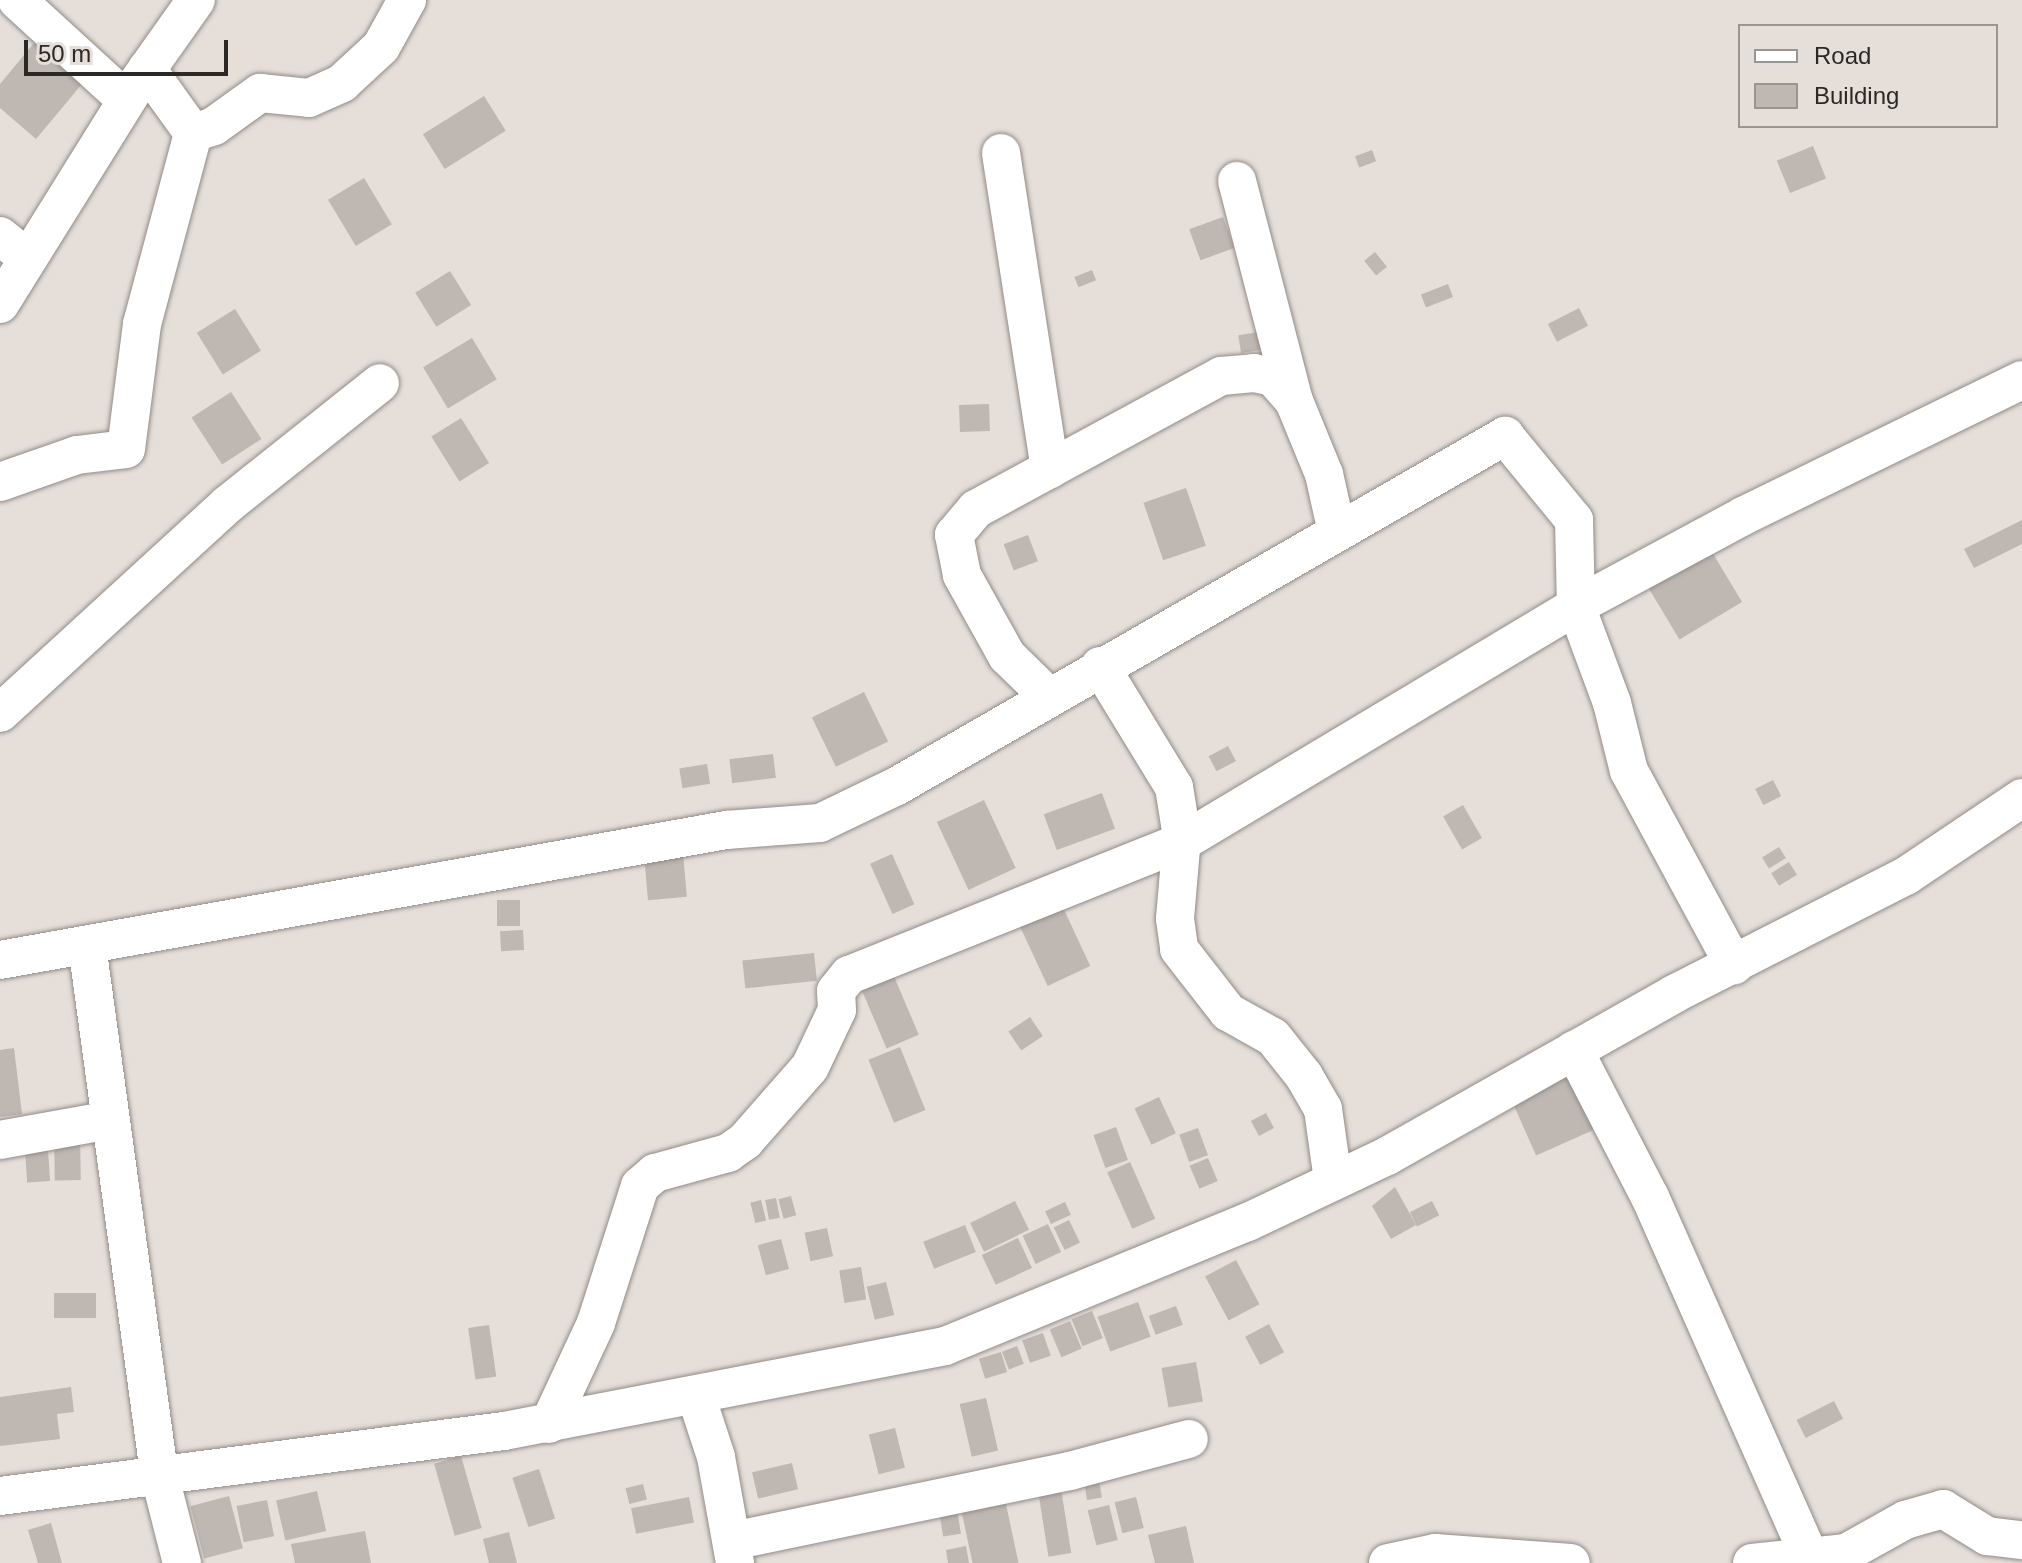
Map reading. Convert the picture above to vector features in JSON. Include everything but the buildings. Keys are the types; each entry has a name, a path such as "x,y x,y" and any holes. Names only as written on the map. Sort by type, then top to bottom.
{"street":[{"path":"17,0 136,85 193,133"},
{"path":"0,304 14,248 196,0"},
{"path":"193,133 214,126 260,93 309,98 342,83 381,47 407,0"},
{"path":"0,482 77,455 126,449 142,324 193,133"},
{"path":"1001,153 1050,469"},
{"path":"1237,181 1294,401 1324,474 1337,532"},
{"path":"1048,696 992,635 953,548 964,518 1221,376 1254,373 1273,377 1294,401"},
{"path":"549,1424 596,1323 640,1186 655,1173 728,1153 745,1141 810,1067 837,1010 841,981 880,960 1182,842 1576,606 1743,516 2022,380"},
{"path":"5,695 228,504 380,383"},
{"path":"0,960 726,830 820,823 897,786 1499,437 1510,437 1574,520 1576,606 1612,703 1629,771 1734,965"},
{"path":"1100,666 1169,775 1182,842 1175,919 1179,949 1228,1012 1284,1047 1304,1076 1323,1109 1333,1180"},
{"path":"0,1496 549,1424 945,1346 1248,1222 1333,1180 1906,876 2022,798"},
{"path":"87,945 159,1473 182,1563"},
{"path":"1574,1050 1650,1197 1811,1562"},
{"path":"0,1140 110,1120"},
{"path":"696,1396 716,1457 733,1552 1070,1471 1189,1439"},
{"path":"1752,1563 1811,1562 1846,1553 1905,1520 1943,1509 1987,1536 2022,1540"},
{"path":"1388,1563 1435,1553 1571,1563"}]}
